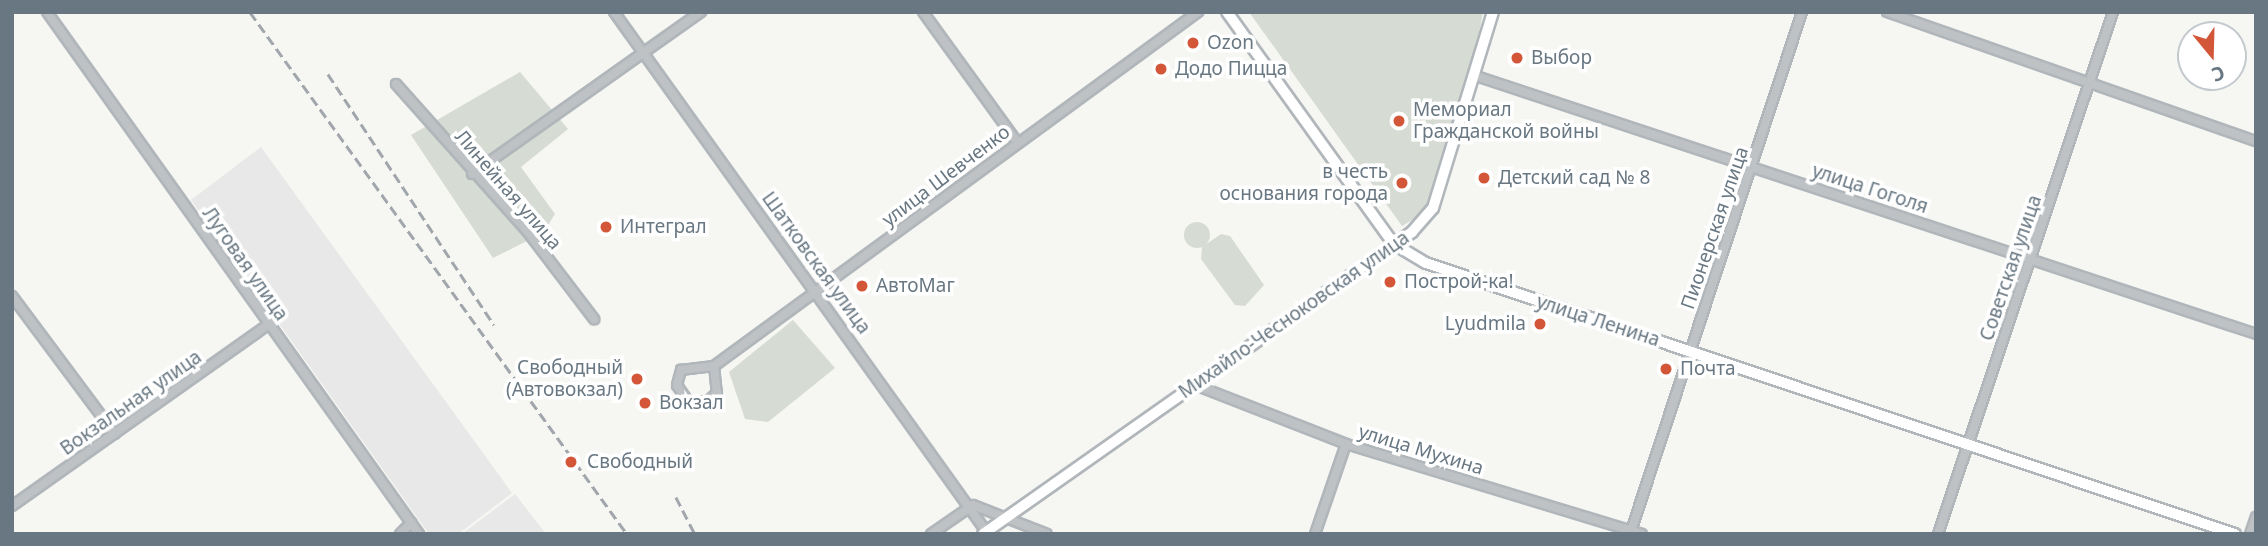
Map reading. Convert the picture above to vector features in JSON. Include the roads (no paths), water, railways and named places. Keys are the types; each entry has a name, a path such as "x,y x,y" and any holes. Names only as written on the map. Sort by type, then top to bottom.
{"main road":[{"path":"1227,12 1394,244"},
{"name":"Михайло-Чесноковская улица","path":"986,533 1394,244 1433,208 1493,12"},
{"name":"улица Ленина","path":"1394,244 1489,285 2235,534"}],"street":[{"name":"Луговая улица","path":"47,12 419,534"},
{"name":"Шатковская улица","path":"614,12 973,505 986,533"},
{"path":"472,174 701,12"},
{"path":"923,12 1017,142"},
{"name":"улица Шевченко","path":"714,366 717,393 708,401 688,401 677,385 681,370 714,366 817,294 1017,142 1198,12"},
{"name":"Пионерская улица","path":"1630,532 1689,351 1754,167 1802,12"},
{"path":"1886,12 2092,80 2256,141"},
{"name":"Советская улица","path":"1938,534 2113,12"},
{"name":"улица Гоголя","path":"1473,75 2256,334"},
{"name":"Линейная улица","path":"396,84 472,174 527,231 594,319"},
{"path":"12,296 115,433"},
{"name":"Вокзальная улица","path":"12,506 268,325"},
{"name":"улица Мухина","path":"1195,386 1346,444 1642,534"},
{"path":"1315,534 1346,444"},
{"path":"931,534 973,505 1047,534"},
{"path":"2250,534 2256,517"},
{"path":"400,534 411,523"}],"railway":[{"path":"250,12 627,534"},
{"path":"328,74 494,325"},
{"path":"676,497 695,534"}],"place":[{"name":"Ozon","path":"1193,43"},
{"name":"Выбор","path":"1517,58"},
{"name":"Додо Пицца","path":"1161,69"},
{"name":"Мемориал Гражданской войны","path":"1399,121"},
{"name":"Детский сад № 8","path":"1484,178"},
{"name":"в честь основания города","path":"1402,183"},
{"name":"Интеграл","path":"606,227"},
{"name":"Построй-ка!","path":"1390,282"},
{"name":"АвтоМаг","path":"862,286"},
{"name":"Lyudmila","path":"1540,324"},
{"name":"Почта","path":"1666,369"},
{"name":"Свободный (Автовокзал)","path":"637,379"},
{"name":"Вокзал","path":"645,403"},
{"name":"Свободный","path":"571,462"}]}
